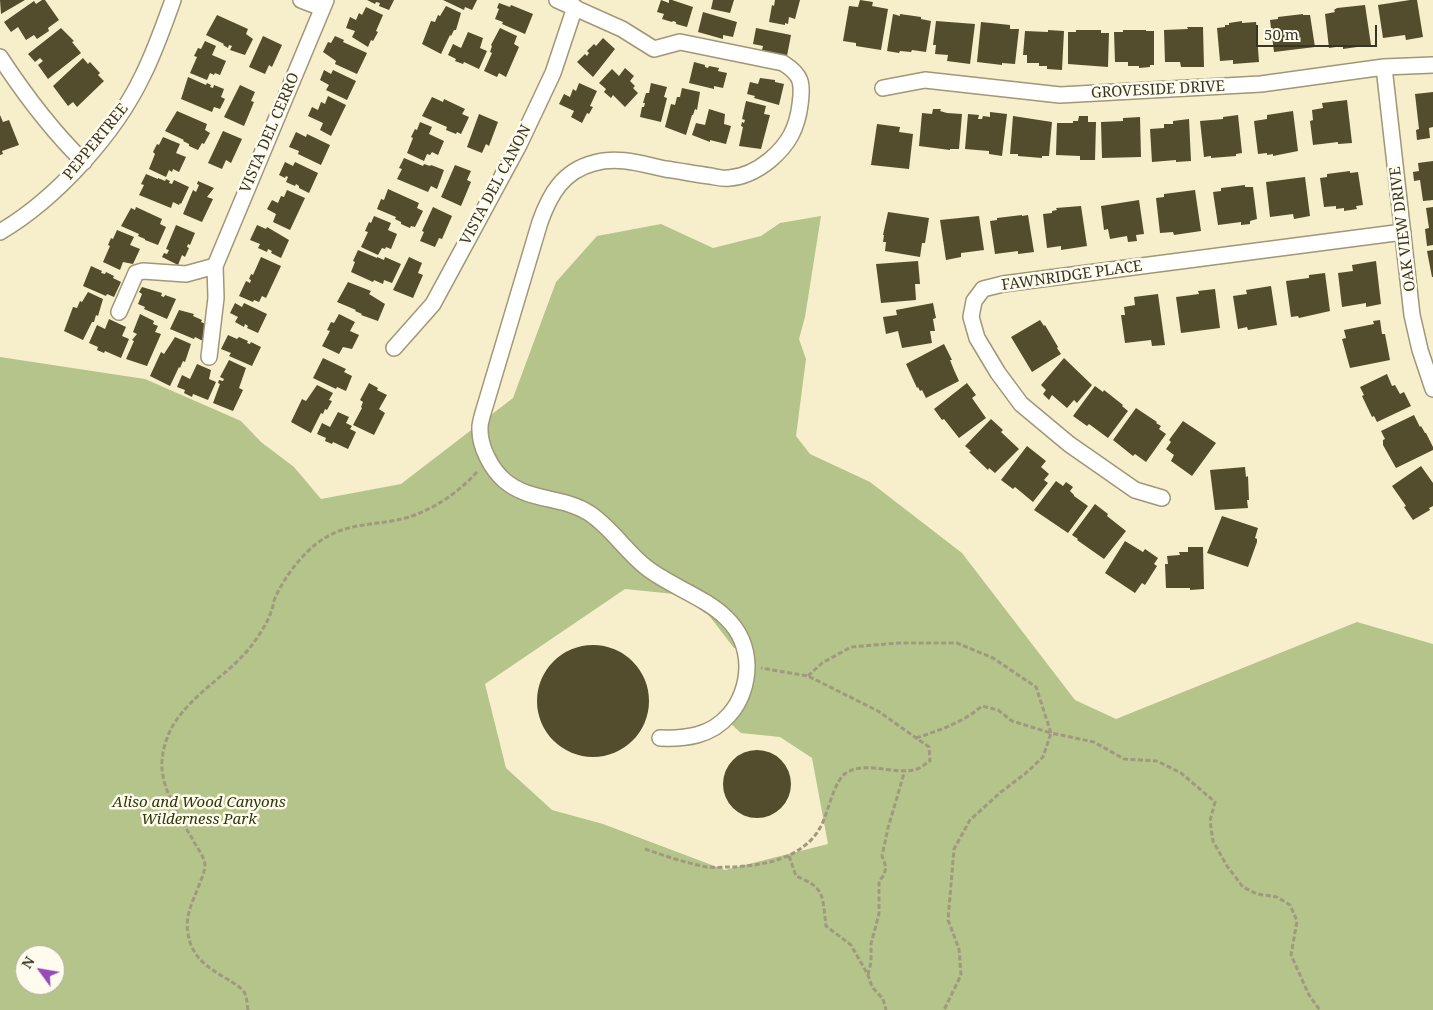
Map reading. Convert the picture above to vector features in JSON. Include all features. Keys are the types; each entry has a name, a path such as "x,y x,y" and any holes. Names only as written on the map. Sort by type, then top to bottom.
{"street":[{"name":"PEPPERTREE","path":"0,232 15,224 72,174 84,162 120,115 143,76 173,0"},
{"path":"301,0 324,4"},
{"path":"557,0 622,29 654,49 680,42 783,63 794,70 800,78 802,89 798,121 791,138 763,166 747,174 729,178 635,162 606,160 592,163 576,170 556,187 547,202 540,222 483,413 480,438 488,460 504,481 530,495 568,504 589,512 639,562 727,618 741,637 747,666 745,683 736,705 723,722 693,737 680,739 660,738"},
{"name":"VISTA DEL CERRO","path":"215,266 324,4"},
{"name":"VISTA DEL CANON","path":"394,348 433,304 519,145 553,73 575,7"},
{"path":"0,57 31,104 84,162"},
{"name":"GROVESIDE DRIVE","path":"883,88 925,80 1060,95 1261,84 1384,67 1433,65"},
{"name":"OAK VIEW DRIVE","path":"1384,67 1412,315 1420,350 1433,389"},
{"name":"FAWNRIDGE PLACE","path":"1162,498 1135,490 1069,444 1021,404 998,373 977,338 971,318 974,301 983,290 1003,284 1403,232"},
{"path":"119,312 136,273 143,271 186,274 215,266 216,298 209,357"}],"path":[{"path":"248,1010 244,991 210,969 192,947 189,937 187,927 188,916 204,872 205,863 202,854 176,811 164,780 162,761 171,728 195,699 250,647 266,624 274,600 291,571 315,545 328,536 347,528 408,517 438,505 461,488 488,460"},
{"path":"808,676 822,663 851,647 899,642 957,643 993,658 1036,687 1052,733 1043,757 970,820 954,848 948,920 959,949 961,975 944,1010"},
{"path":"645,849 709,868 756,866 789,856 808,844 821,826 843,774 855,768 865,767 890,770 917,769 930,761 928,747 878,711 808,676 747,666"},
{"path":"916,738 946,728 969,717 982,706 998,710 1012,721 1052,733 1094,742 1124,759 1157,761 1181,773 1215,802 1210,821 1213,841 1227,866 1243,887 1257,894 1277,897 1290,906 1297,921 1291,956 1309,994 1320,1010"},
{"path":"868,975 871,962 871,944 879,914 879,881 884,875 886,867 882,856 905,770"},
{"path":"789,856 796,876 813,883 822,894 826,926 851,945 868,975 872,987 883,999 886,1010"}],"green space":[{"name":"Aliso and Wood Canyons Wilderness Park","path":"821,216 805,317 799,339 806,359 796,436 810,454 870,482 962,553 1075,700 1116,719 1357,622 1433,644 1433,1010 0,1010 0,357 145,379 241,421 261,442 294,467 321,499 401,484 513,398 556,282 597,236 661,224 713,248 761,236 780,223","holes":["625,589 694,596 734,648 754,649 748,694 731,724 741,733 780,737 812,758 828,844 725,870 603,824 552,810 506,768 485,684"]}],"building":[{"path":"0,0 25,0 1,14"},
{"path":"45,0 59,20 48,28 49,31 37,39 34,35 26,40 18,27 11,32 4,22 34,1 36,4"},
{"path":"367,0 394,0 389,10 379,6 380,3 376,2 375,4"},
{"path":"443,0 477,0 472,10 465,7 464,10"},
{"path":"661,0 669,3 669,0 672,0 693,7 687,27 662,19 664,14 657,12"},
{"path":"713,0 734,0 730,13 711,9"},
{"path":"775,0 800,0 795,19 789,17 788,24 785,23 785,25 769,22 772,5 774,6"},
{"path":"860,0 873,2 872,6 888,9 881,50 856,46 856,43 843,41 849,6 858,7"},
{"path":"1417,0 1423,37 1406,40 1405,35 1383,38 1378,5"},
{"path":"499,3 510,7 511,5 533,14 525,34 495,19"},
{"path":"1365,5 1371,45 1343,49 1343,46 1329,48 1325,14 1335,12 1334,10 1337,8"},
{"path":"446,6 461,13 456,30 450,35 441,54 422,44 431,21 435,22"},
{"path":"366,7 383,15 376,31 378,32 368,47 352,37 355,31 346,28 350,17 356,20 359,13 362,15"},
{"path":"703,12 737,22 733,37 723,35 723,39 698,32"},
{"path":"893,14 921,17 921,19 931,21 926,52 912,50 911,52 900,51 899,53 887,51"},
{"path":"217,15 248,29 246,34 253,39 245,55 230,50 232,46 229,45 228,48 206,35"},
{"path":"1310,15 1315,47 1274,52 1270,20 1278,19 1278,17"},
{"path":"936,21 975,24 970,64 947,61 948,55 935,54 936,45 933,45"},
{"path":"1242,21 1242,23 1256,22 1259,62 1233,64 1233,60 1220,61 1217,28 1225,27 1229,23"},
{"path":"981,22 1010,25 1010,29 1019,29 1015,64 1002,63 1002,65 977,62"},
{"path":"1187,27 1203,27 1204,67 1181,67 1180,62 1165,62 1164,30 1188,29"},
{"path":"61,28 74,41 72,42 81,53 48,79 38,65 43,61 40,58 35,62 28,54"},
{"path":"500,28 517,36 514,44 519,47 506,77 499,73 497,77 484,71 492,53 490,52 491,45"},
{"path":"756,28 791,35 787,56 762,50 763,46 753,44"},
{"path":"1048,30 1064,31 1062,70 1047,69 1047,66 1039,66 1039,63 1027,63 1027,55 1023,55 1025,31 1048,32"},
{"path":"1076,30 1101,30 1101,33 1109,33 1108,67 1068,64 1068,32 1076,32"},
{"path":"1123,30 1154,31 1154,65 1139,68 1139,66 1128,66 1128,62 1115,62 1114,32 1123,32"},
{"path":"468,32 483,38 480,48 487,51 479,69 464,62 463,64 455,61 456,59 448,55 453,44 461,48"},
{"path":"263,36 282,45 272,67 269,65 265,74 249,67"},
{"path":"335,36 344,40 343,42 367,53 357,74 335,64 336,61 323,52 328,42 331,43"},
{"path":"603,38 615,49 593,77 577,62 585,54 587,56 589,53 587,51 594,44 596,46"},
{"path":"205,41 216,46 212,55 226,61 220,75 210,73 207,80 190,73 197,57 194,56 198,48 201,49"},
{"path":"83,58 88,64 90,62 100,73 98,75 104,81 77,107 73,102 68,106 53,86"},
{"path":"694,62 705,65 708,68 709,66 719,68 718,71 727,73 723,88 714,86 714,89 689,83"},
{"path":"625,68 634,76 630,81 638,93 625,107 613,95 611,98 604,92 606,89 599,83 612,69 619,76"},
{"path":"324,70 331,74 333,70 356,81 347,100 326,90 329,85 320,80"},
{"path":"188,77 206,85 207,83 213,88 214,85 224,89 221,97 225,99 220,109 214,107 212,112 181,99"},
{"path":"760,78 775,80 775,82 784,84 779,105 754,98 755,96 747,94 750,82 758,84"},
{"path":"579,83 597,91 590,106 593,107 589,114 587,113 582,123 571,117 574,111 559,104 564,94 570,97 573,89 576,91"},
{"path":"651,83 667,87 664,97 667,98 661,122 640,117 646,93 649,93"},
{"path":"240,85 255,92 251,101 254,102 244,126 224,117"},
{"path":"682,88 700,92 697,110 695,109 692,115 686,135 665,127 671,104 675,105 677,97 680,97"},
{"path":"1433,92 1433,127 1429,128 1430,138 1417,140 1416,130 1419,129 1415,94"},
{"path":"328,96 346,105 331,136 320,130 323,123 308,116 312,107 318,110 321,102 325,104"},
{"path":"432,97 443,102 444,99 465,109 462,114 469,117 461,134 446,130 447,127 422,116"},
{"path":"1347,100 1352,143 1338,144 1338,142 1313,145 1310,121 1313,120 1312,110 1323,108 1322,103"},
{"path":"746,101 766,106 764,114 770,115 761,149 739,146 743,127 741,126 745,120 742,119"},
{"path":"709,109 725,114 724,124 731,126 726,144 710,140 710,142 692,135 696,123 705,125"},
{"path":"933,109 941,109 940,111 947,113 962,114 959,149 950,150 919,146 922,113 932,114"},
{"path":"177,111 207,124 205,130 210,133 198,150 189,146 184,140 165,131"},
{"path":"1293,111 1298,151 1273,156 1273,154 1267,155 1267,153 1258,154 1254,121 1267,119 1267,115"},
{"path":"990,112 1007,114 1002,156 989,154 989,151 965,149 968,114 979,115 978,119 982,119 983,116 990,117"},
{"path":"479,114 498,122 489,146 486,144 482,153 467,147"},
{"path":"0,115 3,122 9,120 19,145 2,151 3,154 0,155"},
{"path":"1238,115 1242,153 1236,154 1236,156 1204,157 1200,121 1223,119 1223,117"},
{"path":"1013,116 1052,122 1049,156 1042,156 1042,158 1010,154"},
{"path":"1079,116 1088,116 1088,122 1096,122 1095,160 1080,160 1080,156 1056,155 1057,123 1073,123 1073,121 1078,121"},
{"path":"1140,117 1141,157 1102,158 1101,122 1123,121 1123,118"},
{"path":"1189,119 1191,161 1152,162 1150,129 1164,128 1164,124 1173,124 1173,121"},
{"path":"420,122 432,127 429,134 444,141 438,155 432,152 430,155 427,154 424,161 407,153 413,138 411,137 415,129 417,130"},
{"path":"877,124 900,127 899,132 913,134 909,169 871,165"},
{"path":"223,131 242,139 231,163 226,160 222,169 208,163"},
{"path":"296,132 306,137 307,134 330,145 321,165 298,154 299,151 289,147"},
{"path":"163,137 180,144 176,153 186,157 179,172 173,169 172,172 169,170 166,177 149,169 155,154 153,152"},
{"path":"404,158 423,166 424,164 431,165 444,170 437,189 431,186 428,192 397,179 402,169 399,168"},
{"path":"1433,161 1433,200 1423,201 1420,180 1414,181 1413,172 1419,171 1418,163"},
{"path":"285,162 293,166 295,162 318,173 309,193 299,188 296,184 295,186 286,182 288,177 286,176 285,178 279,175"},
{"path":"455,165 471,171 467,180 471,182 461,206 441,197"},
{"path":"1350,171 1350,173 1358,172 1363,205 1356,206 1357,209 1344,211 1344,208 1336,209 1336,206 1324,207 1320,178 1327,177 1327,174"},
{"path":"146,174 165,181 166,179 172,184 174,180 189,187 181,204 173,202 171,208 139,195 144,185 141,184"},
{"path":"1305,177 1310,216 1294,219 1293,214 1270,217 1266,182"},
{"path":"198,181 214,188 207,197 213,199 202,222 183,214 193,190 196,192 199,185 197,184"},
{"path":"1245,185 1245,187 1253,187 1257,219 1250,221 1250,224 1241,225 1241,222 1218,225 1213,192 1221,191 1221,188"},
{"path":"388,189 419,203 417,208 423,211 415,227 411,226 410,228 401,224 401,222 395,219 396,217 377,209 381,199 384,200"},
{"path":"287,190 305,198 290,230 273,222 276,214 267,209 272,200 278,203 281,196 284,197"},
{"path":"1195,190 1201,231 1174,235 1173,232 1160,233 1156,198 1164,197 1164,194"},
{"path":"1139,200 1144,234 1136,235 1137,241 1128,242 1127,236 1110,239 1108,229 1104,230 1101,206"},
{"path":"1081,206 1087,246 1061,250 1061,246 1047,248 1043,214 1052,213 1052,211 1057,210 1056,208"},
{"path":"136,207 162,219 160,224 166,227 158,245 121,226 131,208 135,210"},
{"path":"433,207 452,216 442,239 439,238 435,247 420,241 424,232 422,231"},
{"path":"1433,207 1433,245 1427,246 1425,229 1429,228 1426,208"},
{"path":"888,212 929,218 925,243 922,243 920,257 885,251 886,242 883,242 883,235"},
{"path":"1028,215 1034,252 1018,254 1018,251 995,254 990,221 997,220 997,218"},
{"path":"374,216 391,223 388,230 397,234 391,249 382,248 378,255 361,247 368,232 365,231"},
{"path":"979,216 984,250 961,253 961,257 946,260 940,220"},
{"path":"176,225 195,233 190,245 188,244 187,247 189,248 185,257 182,255 178,265 162,257 169,250 166,249"},
{"path":"257,225 266,229 267,227 289,240 281,258 271,253 272,251 268,249 267,252 258,248 260,244 250,240"},
{"path":"117,230 134,237 130,245 140,249 133,264 123,262 120,270 103,262 110,246 108,245 111,238 113,239"},
{"path":"358,250 377,258 384,260 385,257 401,264 392,283 384,280 383,284 374,280 373,282 351,272"},
{"path":"1433,250 1433,277 1432,277 1427,251"},
{"path":"261,257 281,266 266,298 262,296 259,302 254,300 253,302 239,296 246,281 250,283 251,274 253,275"},
{"path":"409,257 422,263 418,273 423,275 413,298 393,290"},
{"path":"918,261 920,284 915,284 916,300 881,303 876,264"},
{"path":"1376,261 1381,304 1366,307 1366,303 1342,307 1338,273 1353,271 1352,265"},
{"path":"91,266 102,271 101,273 105,274 106,272 114,276 113,278 121,282 114,297 107,294 106,296 83,286"},
{"path":"1325,273 1330,311 1299,318 1298,316 1291,317 1286,281 1309,278 1309,275"},
{"path":"348,282 371,291 369,294 385,304 378,321 361,315 356,310 337,302"},
{"path":"1271,286 1277,325 1248,330 1247,327 1238,329 1233,296 1247,294 1246,290"},
{"path":"142,287 162,293 161,296 164,297 165,295 176,299 167,319 144,309 145,307 138,304 142,294 139,292"},
{"path":"1215,289 1220,328 1181,333 1176,297 1199,294 1198,291"},
{"path":"88,292 103,299 98,316 96,315 83,340 64,331 73,307 77,308"},
{"path":"1158,294 1165,345 1152,346 1151,340 1125,343 1121,315 1125,315 1124,307 1135,305 1134,297"},
{"path":"235,303 242,307 244,303 267,314 258,333 247,328 248,326 245,324 244,327 235,322 238,317 230,313"},
{"path":"933,303 936,318 933,319 935,331 930,331 932,343 902,348 898,331 886,334 883,317 897,315 896,310"},
{"path":"179,310 194,314 193,316 202,320 201,322 210,326 203,341 170,329"},
{"path":"140,314 154,321 153,324 158,326 155,332 161,334 147,366 126,359 134,341 132,340 137,334 133,332"},
{"path":"339,314 355,322 350,331 359,335 352,349 343,347 339,354 322,346 330,331 327,330 331,322 334,323"},
{"path":"109,319 126,327 122,336 129,339 121,358 105,351 104,353 97,350 98,347 89,343 97,325 105,329"},
{"path":"1040,320 1045,325 1061,354 1032,372 1011,337"},
{"path":"1380,320 1390,360 1350,368 1342,339 1346,338 1344,330 1374,324 1373,321"},
{"path":"228,335 237,339 239,337 248,341 247,343 250,344 251,342 261,347 252,366 229,356 231,353 221,349"},
{"path":"175,337 191,344 185,362 183,361 179,367 170,386 150,376 161,352 164,354"},
{"path":"944,344 959,381 926,398 922,390 920,391 917,388 906,364"},
{"path":"323,358 346,369 344,372 352,376 346,391 337,387 336,389 313,378"},
{"path":"1064,358 1092,385 1077,403 1074,400 1067,408 1052,395 1049,400 1043,394 1046,390 1041,385"},
{"path":"229,360 246,368 239,388 243,390 233,411 213,403 220,384 218,383 219,380 223,381 224,379 220,377"},
{"path":"197,364 211,370 209,379 216,382 208,400 193,394 192,397 184,393 185,390 177,387 182,375 190,379"},
{"path":"1387,374 1392,386 1395,385 1400,394 1404,392 1411,406 1377,422 1374,416 1372,417 1360,387"},
{"path":"369,383 387,395 379,409 385,413 374,435 353,425 362,408 363,402 360,400"},
{"path":"967,383 976,395 972,398 986,418 959,438 934,409"},
{"path":"317,385 333,393 329,400 332,401 327,410 325,409 323,414 321,413 311,433 291,422 302,399 306,401"},
{"path":"1095,386 1103,392 1104,390 1128,411 1108,438 1089,424 1087,426 1073,416"},
{"path":"1136,408 1157,422 1161,426 1159,429 1166,434 1146,462 1135,454 1133,456 1113,440"},
{"path":"338,412 349,417 346,423 352,426 350,429 356,432 348,449 333,442 332,444 325,441 326,438 317,434 322,423 330,427"},
{"path":"1414,415 1420,427 1426,433 1433,450 1396,468 1383,445 1383,440 1385,439 1381,431"},
{"path":"991,419 1003,430 1001,432 1019,449 995,473 989,468 988,470 965,446"},
{"path":"1183,421 1216,443 1192,476 1171,461 1174,455 1166,449 1171,442 1169,440"},
{"path":"1027,446 1046,461 1041,467 1049,474 1044,480 1048,483 1033,502 1015,487 1013,489 1001,480"},
{"path":"1421,466 1433,483 1433,506 1429,508 1430,510 1413,520 1392,486"},
{"path":"1245,467 1246,477 1248,476 1248,508 1215,510 1210,470"},
{"path":"1056,481 1063,486 1066,482 1073,487 1070,491 1088,506 1068,533 1034,510"},
{"path":"1095,504 1126,531 1104,559 1072,535"},
{"path":"1222,516 1258,528 1255,538 1257,542 1248,567 1207,553"},
{"path":"1125,541 1143,552 1145,549 1158,558 1154,564 1157,566 1145,585 1142,583 1135,593 1105,573"},
{"path":"1188,547 1203,547 1204,589 1166,588 1165,564 1168,564 1167,556 1180,555 1179,552 1188,552"},
{"path":"593,645 614,650 632,662 644,680 649,701 644,722 632,740 614,752 593,757 572,752 554,740 542,722 537,701 542,680 554,662 572,650"},
{"path":"757,750 770,753 781,760 788,771 791,784 788,797 781,808 770,815 757,818 744,815 733,808 726,797 723,784 726,771 733,760 744,753"}]}
